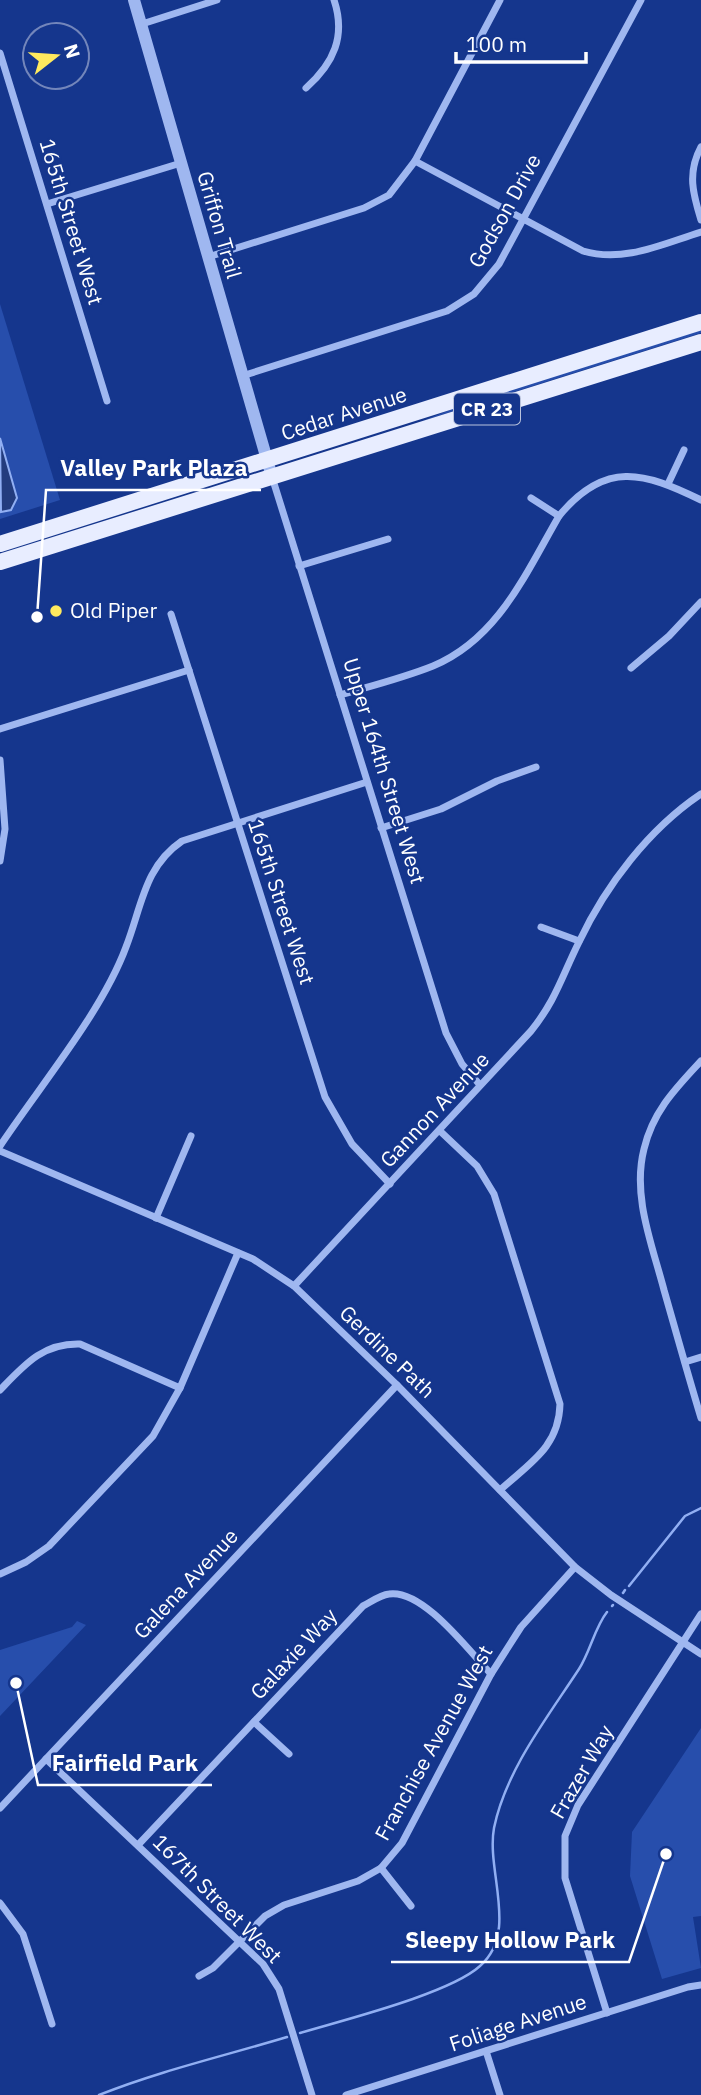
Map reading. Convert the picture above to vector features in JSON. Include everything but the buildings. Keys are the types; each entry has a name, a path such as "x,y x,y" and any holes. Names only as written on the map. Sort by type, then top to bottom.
{"main road":[{"name":"Cedar Avenue","path":"0,562 701,322"},
{"name":"Cedar Avenue","path":"0,544 270,469 701,342"}],"street":[{"name":"Griffon Trail","path":"135,0 241,376 270,469"},
{"path":"142,24 217,0"},
{"path":"306,88 337,45 341,32 334,0"},
{"path":"208,257 376,203 397,187 415,160 500,0"},
{"name":"Godson Drive","path":"241,376 455,307 488,280 641,0"},
{"name":"165th Street West","path":"0,53 107,401"},
{"path":"701,147 695,158 691,184 701,220"},
{"path":"415,160 583,251 608,256 633,253 701,232"},
{"path":"47,204 181,163"},
{"path":"668,484 684,450"},
{"name":"Upper 164th Street West","path":"270,469 446,1033 462,1063 480,1084"},
{"path":"340,695 432,667 472,644 503,610 559,516 582,493 606,480 631,475 668,484 701,499"},
{"path":"531,498 559,516"},
{"path":"299,566 388,539"},
{"path":"631,668 669,636 701,602"},
{"name":"165th Street West","path":"171,614 325,1097 352,1144 390,1184"},
{"path":"0,729 189,670"},
{"path":"0,760 5,794 5,829 0,861"},
{"path":"381,828 441,809 497,781 536,768"},
{"path":"0,1148 107,989 126,947 146,882 157,863 182,841 367,782"},
{"name":"Gannon Avenue","path":"294,1286 440,1131 545,1013 560,991 579,941 616,880 638,851 701,794"},
{"path":"541,927 579,941"},
{"path":"700,1065 665,1100 658,1112 644,1149 641,1178 644,1217 701,1418"},
{"path":"440,1131 477,1166 494,1194 560,1404 559,1424 551,1442 500,1490"},
{"path":"156,1218 191,1136"},
{"name":"Gerdine Path","path":"0,1148 268,1267 294,1286 397,1385 575,1567 701,1654"},
{"path":"0,1574 26,1562 49,1546 153,1436 180,1388 238,1253"},
{"path":"0,1390 41,1351 66,1344 80,1344 180,1388"},
{"path":"684,1362 701,1357"},
{"name":"Galena Avenue","path":"0,1808 397,1385"},
{"name":"Franchise Avenue West","path":"199,1976 213,1968 265,1916 284,1905 358,1881 381,1868 402,1843 491,1674 521,1627 575,1567"},
{"name":"Galaxie Way","path":"138,1845 363,1606 387,1594 405,1594 422,1603 491,1674"},
{"name":"Frazer Way","path":"607,2013 565,1878 565,1836 578,1805 701,1615"},
{"path":"254,1722 289,1754"},
{"name":"167th Street West","path":"46,1759 263,1964 279,1989 312,2095"},
{"path":"381,1868 411,1906"},
{"path":"0,1903 23,1934 52,2024"},
{"name":"Foliage Avenue","path":"346,2095 366,2092 486,2051 701,1985"},
{"path":"486,2051 500,2095"}],"shaded area":[{"path":"0,304 60,500 0,519"},
{"path":"701,330 701,333 422,421 465,404"},
{"path":"0,438 17,498 11,510 1,512"},
{"path":"77,1621 86,1625 0,1716 0,1650 72,1627"},
{"path":"701,1728 701,1916 693,1917 701,1968 662,1979 630,1876 632,1832"}],"waterway":[{"path":"629,1586 685,1516 701,1508"},
{"path":"300,2033 394,2005 445,1986 480,1966 491,1952 498,1936 499,1901 493,1845 500,1807 518,1765 579,1669 607,1612"},
{"path":"99,2095 168,2071 287,2037"}],"place":[{"name":"Old Piper","path":"56,611"},
{"name":"Valley Park Plaza","path":"37,617"},
{"name":"Fairfield Park","path":"16,1683"},
{"name":"Sleepy Hollow Park","path":"666,1854"}]}
